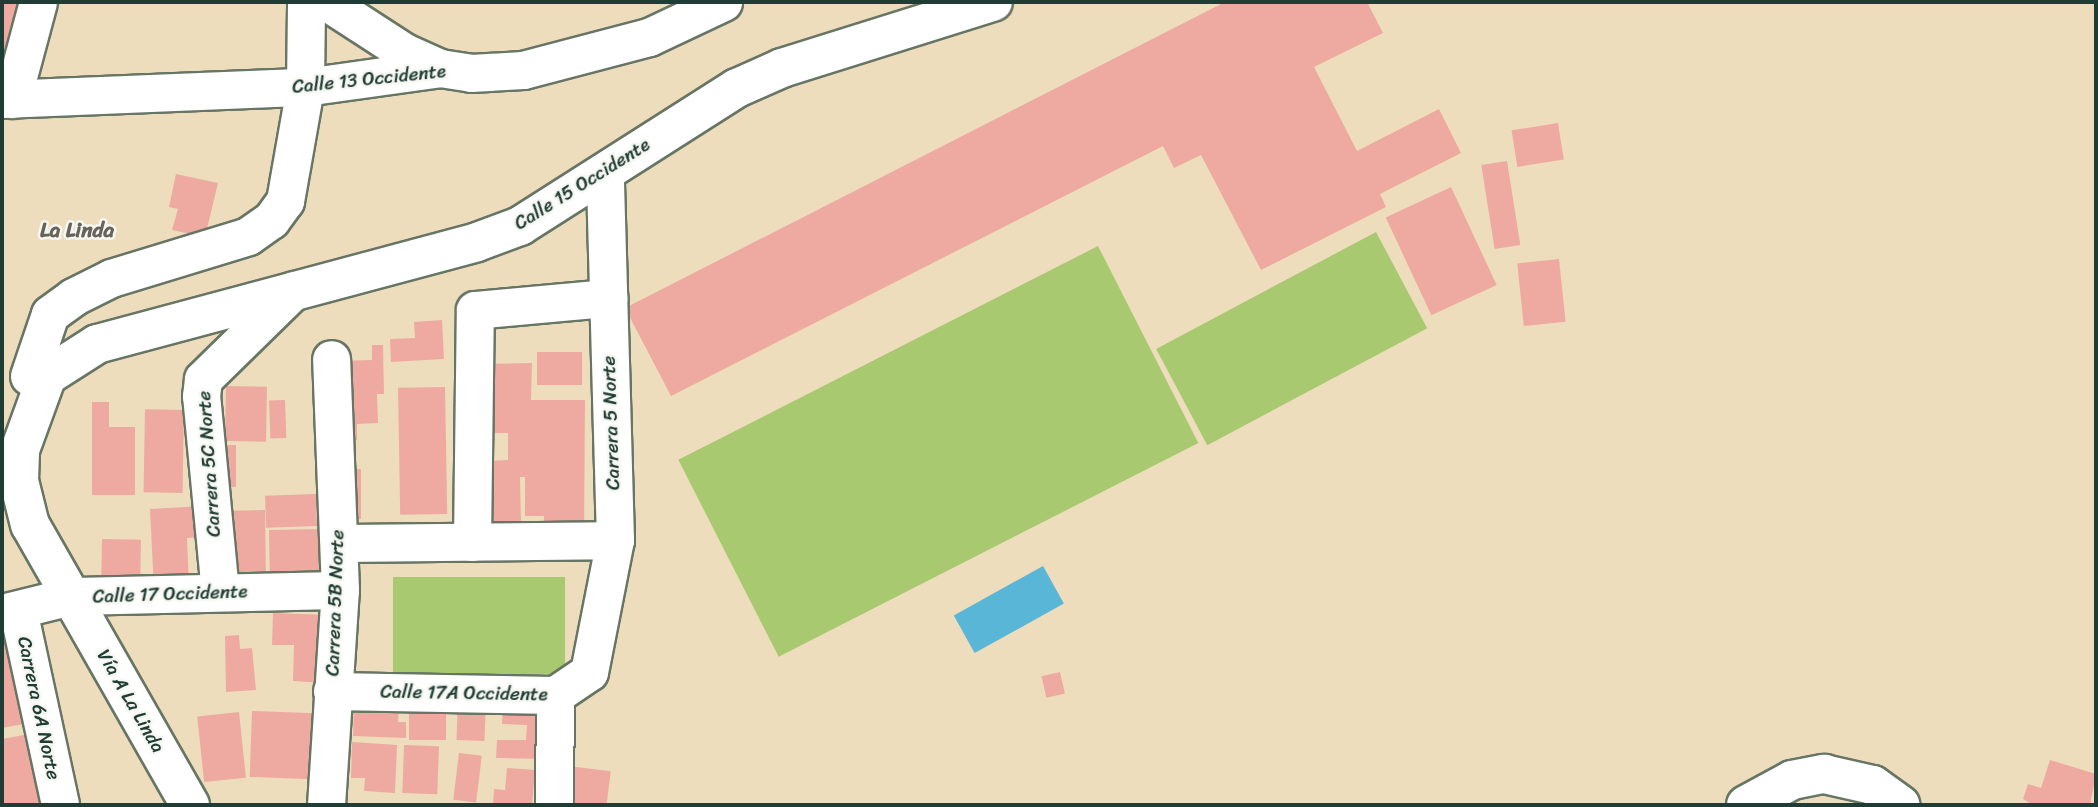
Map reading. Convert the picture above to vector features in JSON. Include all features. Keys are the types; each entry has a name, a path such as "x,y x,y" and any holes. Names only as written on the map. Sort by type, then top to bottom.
{"main road":[{"name":"Calle 15 Occidente","path":"26,378 97,344 520,226 748,83 993,2"},
{"name":"Vía A La Linda","path":"26,378 20,450 11,483 30,525 190,805"},
{"path":"1745,805 1792,780 1824,774 1873,785 1901,805"}],"street":[{"path":"7,99 38,2"},
{"path":"26,378 50,314 73,297 111,278 248,236 271,220 285,201 305,87 306,2"},
{"path":"327,2 404,52 440,68"},
{"name":"Calle 13 Occidente","path":"7,99 305,87 440,68 471,73 523,70 649,37 723,2"},
{"name":"Carrera 5 Norte","path":"589,672 615,540 605,172"},
{"name":"Carrera 5C Norte","path":"220,592 201,396 203,379 294,290"},
{"path":"472,542 475,310 608,298"},
{"name":"Carrera 5B Norte","path":"326,805 340,590 331,359"},
{"path":"339,543 615,540"},
{"name":"Calle 17 Occidente","path":"10,612 71,596 340,590"},
{"name":"Carrera 6A Norte","path":"10,612 60,805"},
{"name":"Calle 17A Occidente","path":"332,691 555,695 589,672"},
{"path":"554,805 555,695"}],"green space":[{"path":"1376,232 1427,328 1207,445 1156,349"},
{"path":"1098,246 1198,443 779,657 678,460"},
{"path":"393,577 565,577 565,674 393,674"}],"water":[{"path":"1043,566 1064,604 975,653 954,615"}],"building":[{"path":"2,2 18,2 2,57"},
{"path":"1225,2 1367,2 1383,33 1314,67 1357,151 1439,109 1461,153 1380,194 1386,207 1261,270 1201,155 1174,168 1163,146 671,396 625,308"},
{"path":"1558,123 1564,160 1517,167 1512,130"},
{"path":"1507,161 1520,245 1495,249 1481,165"},
{"path":"176,174 218,183 205,237 172,230 178,209 169,207"},
{"path":"1451,187 1497,285 1431,315 1386,217"},
{"path":"1559,259 1566,322 1524,326 1517,263"},
{"path":"442,320 444,359 391,362 390,339 415,338 414,322"},
{"path":"372,345 383,345 384,394 377,394 378,423 357,424 357,440 341,440 338,361 372,360"},
{"path":"537,352 582,352 582,385 537,385"},
{"path":"532,363 531,400 585,400 584,538 543,538 544,516 525,516 525,477 520,477 521,523 489,523 488,461 508,460 508,433 487,433 481,364"},
{"path":"226,386 267,387 266,442 225,441"},
{"path":"445,387 447,514 400,515 398,388"},
{"path":"285,400 286,438 270,439 269,401"},
{"path":"92,402 109,402 109,427 135,427 135,495 92,495"},
{"path":"145,409 184,410 183,493 144,492"},
{"path":"214,445 236,445 236,487 214,487"},
{"path":"339,469 361,469 361,519 339,519"},
{"path":"316,494 317,526 266,528 265,496"},
{"path":"202,506 203,537 187,538 189,587 154,589 150,509"},
{"path":"265,510 266,584 235,585 234,540 219,541 218,511"},
{"path":"321,529 322,587 270,588 269,530"},
{"path":"102,539 141,540 140,582 101,581"},
{"path":"273,613 329,615 326,683 293,681 294,645 272,645"},
{"path":"239,635 240,649 252,648 256,690 226,692 225,636"},
{"path":"10,640 29,723 2,728 2,641"},
{"path":"1060,672 1065,693 1046,698 1041,676"},
{"path":"458,698 486,699 485,741 457,740"},
{"path":"409,699 446,699 446,740 409,740"},
{"path":"503,704 547,706 545,759 496,758 497,740 526,740 527,725 502,724"},
{"path":"354,705 399,707 398,722 406,722 406,738 353,736"},
{"path":"252,711 315,713 313,779 250,777"},
{"path":"239,712 246,778 204,782 197,716"},
{"path":"40,732 52,805 2,805 2,739"},
{"path":"352,742 397,745 395,793 364,791 365,778 351,778"},
{"path":"404,745 439,746 437,794 402,793"},
{"path":"459,753 482,756 476,802 453,800"},
{"path":"2050,760 2096,774 2090,805 2033,805 2023,799 2028,784 2041,788"},
{"path":"568,766 611,771 607,805 563,805"},
{"path":"507,768 535,770 532,805 493,805 494,789 505,790"}],"district":[{"name":"La Linda","path":"77,230"}]}
